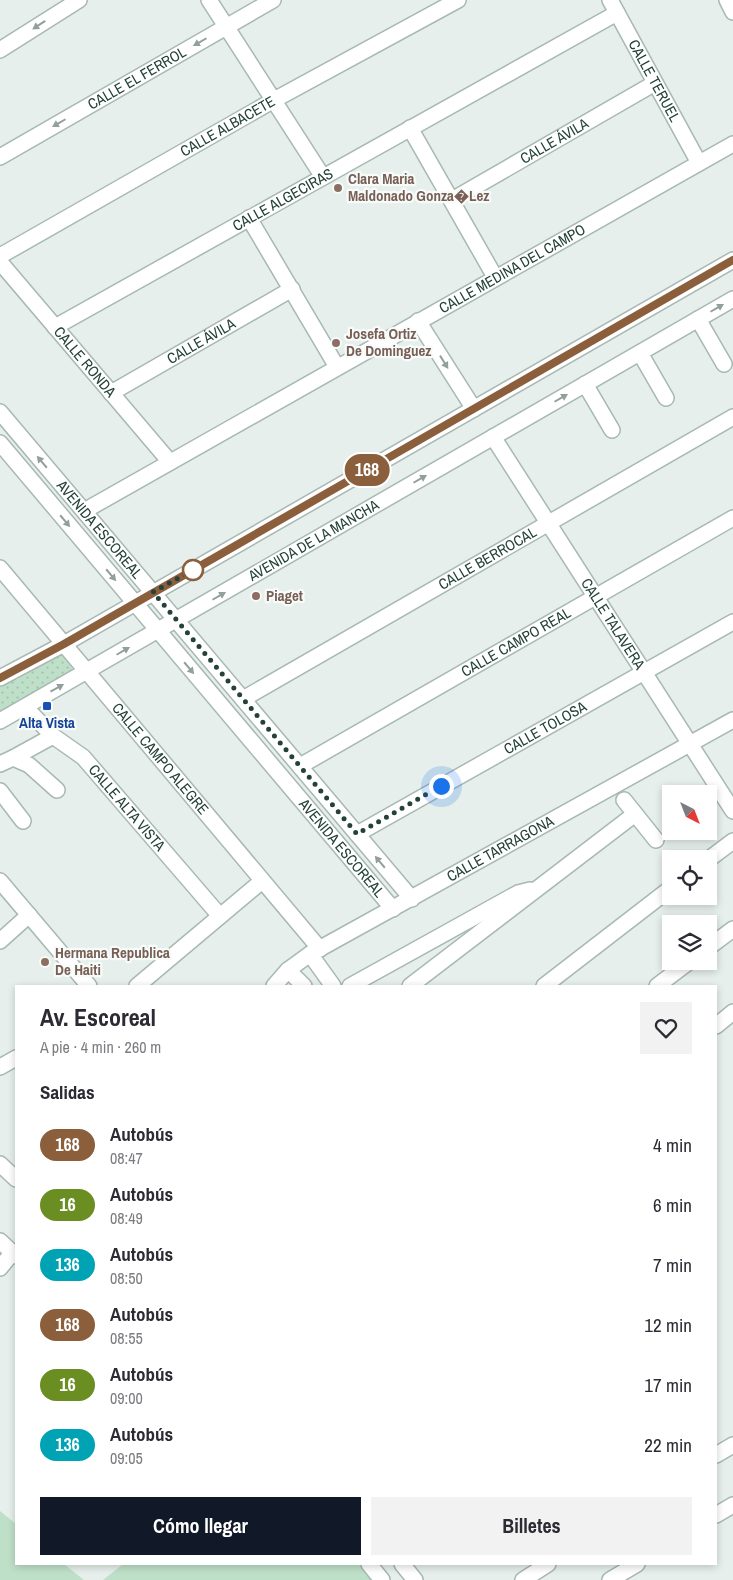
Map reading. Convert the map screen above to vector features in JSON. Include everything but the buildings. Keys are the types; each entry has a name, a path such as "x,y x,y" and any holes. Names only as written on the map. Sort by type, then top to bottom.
{"street":[{"path":"0,50 79,0"},
{"path":"208,0 323,176"},
{"name":"CALLE EL FERROL","path":"0,158 273,0"},
{"name":"CALLE ALBACETE","path":"0,256 274,100 458,0"},
{"path":"727,0 733,12"},
{"name":"CALLE TERUEL","path":"613,6 699,163"},
{"name":"CALLE ALGECIRAS","path":"55,326 410,128 613,6"},
{"name":"CALLE ÁVILA","path":"452,200 656,83"},
{"path":"410,128 495,277"},
{"name":"CALLE MEDINA DEL CAMPO","path":"84,511 733,144"},
{"path":"250,218 337,367"},
{"path":"0,678 64,644 733,260"},
{"name":"CALLE RONDA","path":"0,262 170,462"},
{"name":"CALLE ÁVILA","path":"111,393 292,289"},
{"name":"AVENIDA DE LA MANCHA","path":"0,721 733,299"},
{"path":"698,319 724,364"},
{"path":"418,321 474,408"},
{"path":"640,352 666,398"},
{"path":"585,384 612,430"},
{"name":"AVENIDA ESCOREAL","path":"0,412 412,899"},
{"name":"CALLE BERROCAL","path":"243,699 733,417"},
{"name":"CALLE TALAVERA","path":"492,437 688,744 733,811"},
{"name":"AVENIDA ESCOREAL","path":"0,443 393,909"},
{"name":"CALLE CAMPO REAL","path":"300,766 733,518"},
{"name":"CALLE CAMPO ALEGRE","path":"0,568 262,881 315,951 332,985"},
{"name":"CALLE TOLOSA","path":"357,834 733,622"},
{"name":"CALLE ALTA VISTA","path":"25,707 53,736 83,757 220,916"},
{"name":"CALLE TARRAGONA","path":"275,985 288,970 315,951 733,720"},
{"path":"7,761 53,736"},
{"path":"7,761 29,765 57,790"},
{"path":"0,792 22,821"},
{"path":"624,800 656,840"},
{"path":"411,985 541,888 635,814"},
{"path":"717,853 733,841"},
{"path":"0,881 88,985"},
{"path":"137,985 262,881"},
{"path":"352,985 518,893 541,888"},
{"path":"545,985 662,895"},
{"path":"0,941 29,915"},
{"path":"467,921 474,927 477,936"},
{"path":"717,941 733,928"},
{"path":"288,970 303,985"},
{"path":"658,985 678,970"},
{"path":"717,1025 733,1012"},
{"path":"0,1067 15,1059"},
{"path":"0,1164 15,1177"},
{"path":"0,1241 14,1254 0,1268"},
{"path":"717,1455 733,1445"},
{"path":"717,1514 733,1505"},
{"path":"370,1565 382,1580"},
{"path":"403,1565 416,1580"},
{"path":"523,1580 546,1565"},
{"path":"610,1580 635,1565"}],"green space":[{"path":"62,654 74,671 0,713 0,684 18,679"},
{"path":"0,1511 15,1523 15,1565 65,1565 84,1580 0,1580"},
{"path":"122,1565 367,1565 381,1580 103,1580"}],"bus line":[{"name":"168","path":"0,678 64,644 733,260"}],"place":[{"name":"Clara Maria Maldonado Gonza�Lez","path":"338,188"},
{"name":"Josefa Ortiz De Dominguez","path":"336,343"},
{"name":"Piaget","path":"256,596"},
{"name":"Alta Vista","path":"47,706"},
{"name":"Hermana Republica De Haiti","path":"45,962"}],"route":[{"path":"193,570 197,568 153,592 357,834 441,786"}]}
